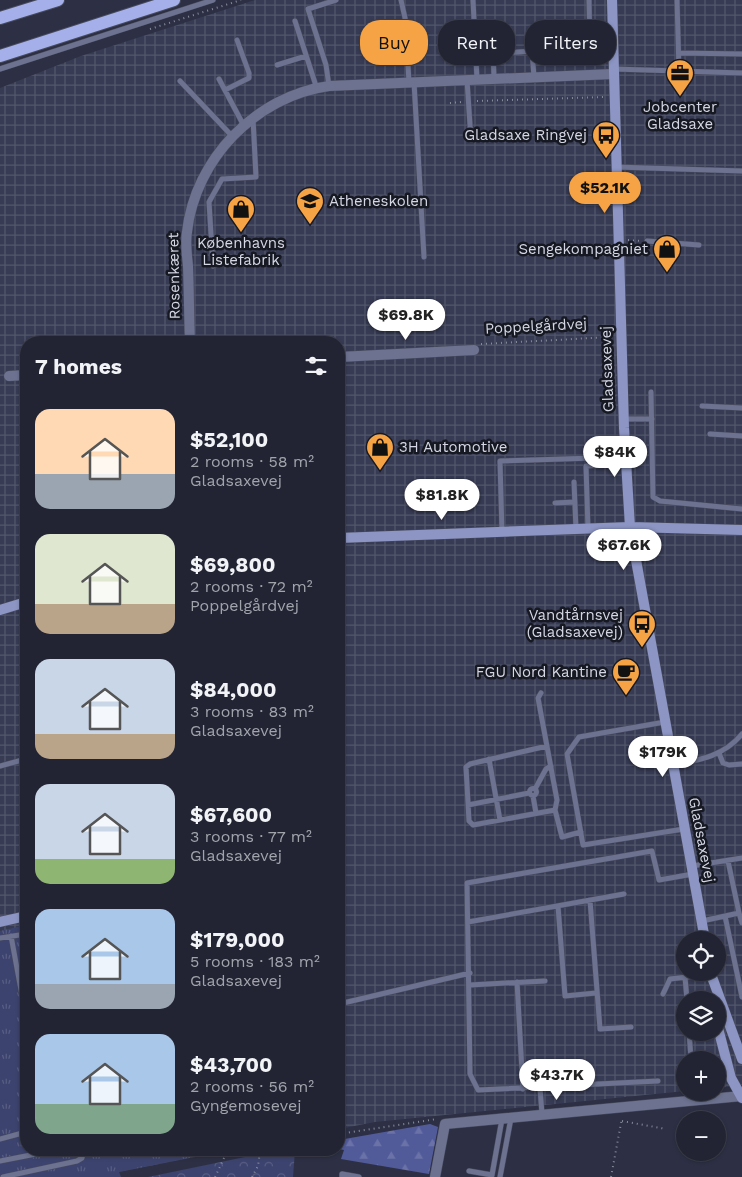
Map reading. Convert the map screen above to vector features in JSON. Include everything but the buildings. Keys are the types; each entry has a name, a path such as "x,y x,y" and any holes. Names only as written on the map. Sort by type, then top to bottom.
{"main road":[{"path":"0,18 58,0"},
{"path":"0,56 174,0"}],"street":[{"name":"Gladsaxevej","path":"612,0 623,419 630,527 704,931"},
{"name":"Rosenkæret","path":"190,336 186,232 199,186 212,160 232,136 253,118 289,97 329,86 534,77 613,71"},
{"name":"Poppelgårdvej","path":"345,357 474,350"},
{"path":"9,376 20,375"},
{"path":"345,538 630,527 742,530"},
{"path":"0,610 20,604"},
{"path":"0,922 20,917"},
{"path":"714,981 742,1059"},
{"path":"434,1177 445,1124 742,1097 731,1078 721,1041"}],"lane":[{"path":"0,69 213,0"},
{"path":"329,86 326,65 308,9 336,0"},
{"path":"402,0 412,82 424,257"},
{"path":"471,140 468,101 472,79 473,0"},
{"path":"589,0 589,20"},
{"path":"676,0 679,71"},
{"path":"295,21 317,88"},
{"path":"225,90 249,78 249,73 237,40"},
{"path":"678,53 742,54"},
{"path":"277,65 306,56"},
{"path":"493,65 494,78"},
{"path":"533,65 534,77"},
{"path":"613,71 742,73"},
{"path":"218,79 244,126"},
{"path":"180,81 232,136"},
{"path":"212,266 210,202 222,179 256,177 253,118"},
{"path":"616,167 742,171"},
{"path":"647,241 699,245"},
{"path":"652,392 653,496 660,501 742,509"},
{"path":"702,406 742,408"},
{"path":"623,419 652,419"},
{"path":"710,434 742,436"},
{"path":"588,528 586,466 626,460"},
{"path":"502,532 500,462 626,460"},
{"path":"574,482 576,529"},
{"path":"555,503 575,502"},
{"path":"542,693 538,698 557,800 555,810 562,837 581,832"},
{"path":"665,722 579,737 567,754 583,845 684,829"},
{"path":"673,765 708,759 720,753 742,734"},
{"path":"547,746 466,767 469,821 474,825 555,810"},
{"path":"720,753 724,762 729,765 742,764"},
{"path":"0,766 20,760"},
{"path":"489,760 500,820"},
{"path":"468,804 537,793 535,789 546,769 551,766"},
{"path":"531,794 536,813"},
{"path":"658,1081 478,1090 470,1074 470,973 467,883 652,851 659,880 742,858"},
{"path":"728,861 742,923"},
{"path":"468,922 624,894"},
{"path":"590,900 600,1029 631,1027"},
{"path":"558,906 565,996 596,993"},
{"path":"702,921 739,913"},
{"path":"725,916 742,998"},
{"path":"0,938 20,935"},
{"path":"11,936 20,984"},
{"path":"345,1003 470,973"},
{"path":"663,994 670,979 676,978"},
{"path":"470,985 544,981"},
{"path":"517,982 523,1089"},
{"path":"540,1088 542,1114"},
{"path":"469,1171 492,1175 507,1118"},
{"path":"500,1177 507,1118"},
{"path":"0,1139 20,1134"},
{"path":"0,1161 25,1156"},
{"path":"4,1177 77,1161 82,1156"},
{"path":"342,1177 342,1174 359,1177"}],"path":[{"path":"450,103 614,97"},
{"path":"618,239 647,241"},
{"name":"Poppelgårdvej","path":"474,350 474,344 621,337"},
{"path":"611,1177 624,1107"},
{"path":"345,1133 435,1118 445,1124"},
{"path":"622,1121 666,1129"},
{"path":"215,1177 225,1156"},
{"path":"252,1177 260,1156"}],"shaded area":[{"path":"255,0 742,0 742,1085 726,1087 726,1051 676,1051 676,1092 375,1122 345,1128 345,336 20,336 20,1156 200,1156 93,1177 0,1177 0,88 81,56"}],"green space":[{"path":"20,926 20,1156 199,1156 119,1172 121,1177 0,1177 0,931"},
{"path":"430,1124 438,1127 429,1174 341,1159 342,1156 345,1156 345,1139"},
{"path":"250,1156 295,1156 293,1177 148,1177"}],"place":[{"name":"Jobcenter Gladsaxe","path":"680,97"},
{"name":"Gladsaxe Ringvej","path":"606,159"},
{"name":"Atheneskolen","path":"310,225"},
{"name":"Københavns Listefabrik","path":"241,233"},
{"name":"Sengekompagniet","path":"667,273"},
{"name":"3H Automotive","path":"380,471"},
{"name":"Vandtårnsvej (Gladsaxevej)","path":"642,648"},
{"name":"FGU Nord Kantine","path":"626,696"}]}
